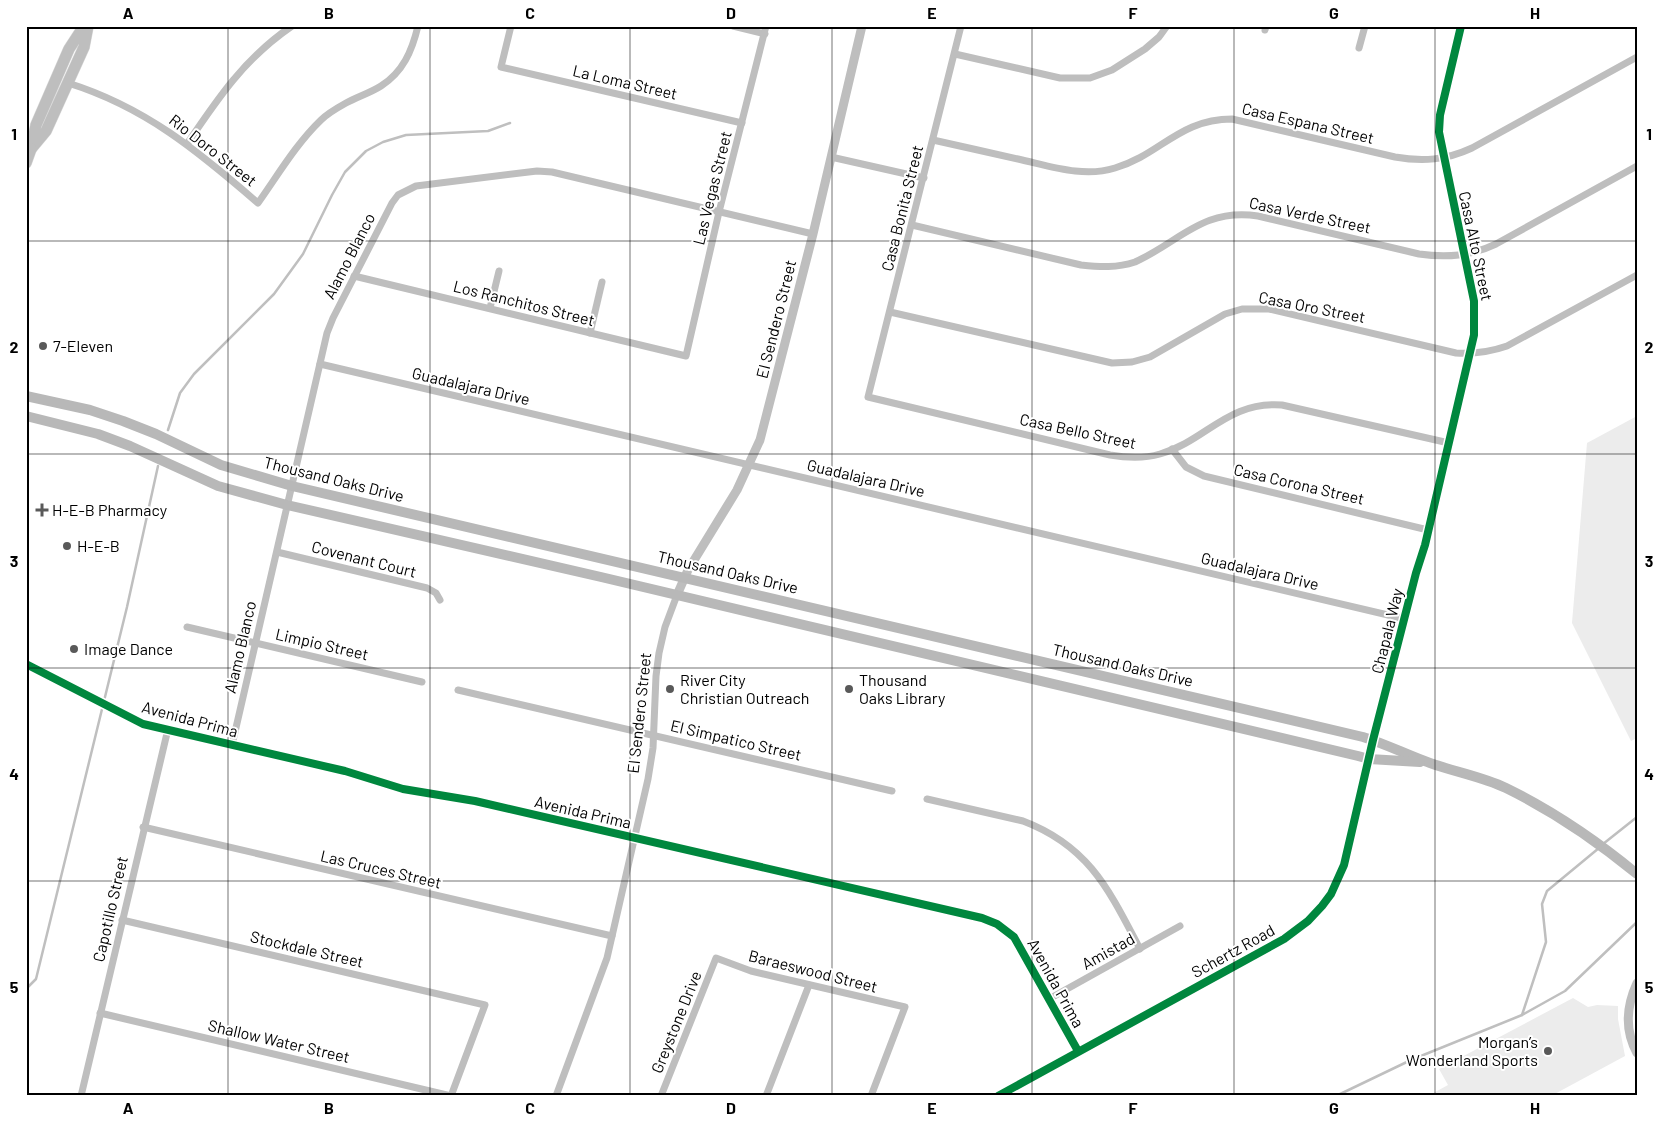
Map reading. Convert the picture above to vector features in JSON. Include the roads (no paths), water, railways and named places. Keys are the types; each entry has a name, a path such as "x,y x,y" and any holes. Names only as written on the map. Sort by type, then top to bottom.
{"main road":[{"path":"32,149 36,126 70,49 84,26"},
{"path":"26,162 32,149 46,131 68,83 84,47 88,26"},
{"name":"Thousand Oaks Drive","path":"26,396 90,410 128,422 221,465 292,486 684,576 1373,740 1428,763 1505,788 1563,820 1612,853 1637,874"},
{"name":"Thousand Oaks Drive","path":"26,416 98,434 130,446 218,486 287,505 677,595 1369,759 1428,763"}],"street":[{"path":"186,144 242,68 259,51 292,26"},
{"name":"Rio Doro Street","path":"68,83 82,87 138,113 176,136 214,165 258,203 301,141 322,119 355,98 380,87 402,67 410,55 418,26"},
{"name":"La Loma Street","path":"511,26 501,67 742,123"},
{"path":"733,26 766,30"},
{"name":"El Sendero Street","path":"556,1096 603,973 635,838 648,779 654,736 656,676 665,627 684,576 706,538 728,506 750,465 760,440 813,234 862,26"},
{"name":"Casa Bonita Street","path":"868,397 961,26"},
{"path":"954,54 1060,78 1090,78 1112,70 1145,49 1159,37 1167,26"},
{"path":"1359,48 1365,26"},
{"name":"Casa Alto Street","path":"1428,530 1474,335 1475,312 1439,132 1440,115 1461,26"},
{"name":"Las Vegas Street","path":"686,356 719,212 766,30"},
{"name":"Casa Espana Street","path":"933,140 1070,171 1096,172 1125,165 1196,124 1232,119 1419,161 1443,158 1472,148 1637,57"},
{"path":"831,157 924,178"},
{"name":"Casa Verde Street","path":"912,225 1081,265 1099,267 1126,265 1135,262 1195,226 1219,216 1236,214 1258,216 1419,254 1439,257 1464,255 1496,244 1637,166"},
{"name":"Alamo Blanco","path":"232,745 323,348 333,318 392,203 398,195 416,186 537,171 552,172 813,234"},
{"path":"490,308 499,271"},
{"name":"Casa Oro Street","path":"890,312 1112,363 1132,362 1150,357 1225,314 1251,308 1269,309 1456,353 1470,354 1487,352 1507,346 1637,275"},
{"name":"Los Ranchitos Street","path":"354,276 686,356"},
{"path":"590,333 602,282"},
{"name":"Guadalajara Drive","path":"320,364 1405,619"},
{"name":"Casa Bello Street","path":"868,397 1110,455 1141,458 1172,450 1238,411 1273,404 1317,412 1449,443"},
{"name":"Casa Corona Street","path":"1172,450 1186,466 1204,476 1428,530"},
{"name":"Chapala Way","path":"1373,740 1428,530"},
{"name":"Covenant Court","path":"277,552 426,588 436,594 440,600"},
{"name":"Limpio Street","path":"186,627 422,682"},
{"name":"Avenida Prima","path":"26,664 143,724 345,771 403,789 475,801 982,918 997,924 1014,937 1078,1051"},
{"name":"El Simpatico Street","path":"458,690 892,791"},
{"name":"Capotillo Street","path":"81,1096 168,729"},
{"name":"Schertz Road","path":"998,1096 1284,939 1308,921 1331,894 1344,865 1373,740"},
{"path":"927,799 1023,821 1038,827 1067,844 1103,881 1140,949"},
{"name":"Las Cruces Street","path":"143,828 612,936"},
{"name":"Stockdale Street","path":"122,920 486,1005 451,1096"},
{"name":"Amistad","path":"1049,999 1180,926"},
{"name":"Baraeswood Street","path":"716,958 751,971 904,1008 871,1096"},
{"name":"Greystone Drive","path":"661,1096 716,958"},
{"path":"1637,984 1629,1003 1628,1027 1631,1043 1637,1054"},
{"path":"766,1096 809,985"},
{"name":"Shallow Water Street","path":"100,1013 451,1096"}],"waterway":[{"path":"168,430 180,393 194,374 274,294 303,254 345,172 366,151 383,142 406,135 488,131 510,123"},
{"path":"26,989 36,979 127,607 158,466"},
{"path":"1603,844 1637,817"},
{"path":"1522,1015 1546,942 1542,904 1547,891 1599,848"},
{"path":"1336,1096 1411,1060 1522,1015 1565,991 1637,922"}],"place":[{"name":"7-Eleven","path":"43,346"},
{"name":"H-E-B Pharmacy","path":"42,510"},
{"name":"H-E-B","path":"67,546"},
{"name":"Image Dance","path":"74,649"},
{"name":"River City Christian Outreach","path":"670,689"},
{"name":"Thousand Oaks Library","path":"849,689"},
{"name":"Morgan’s Wonderland Sports","path":"1548,1051"}]}
